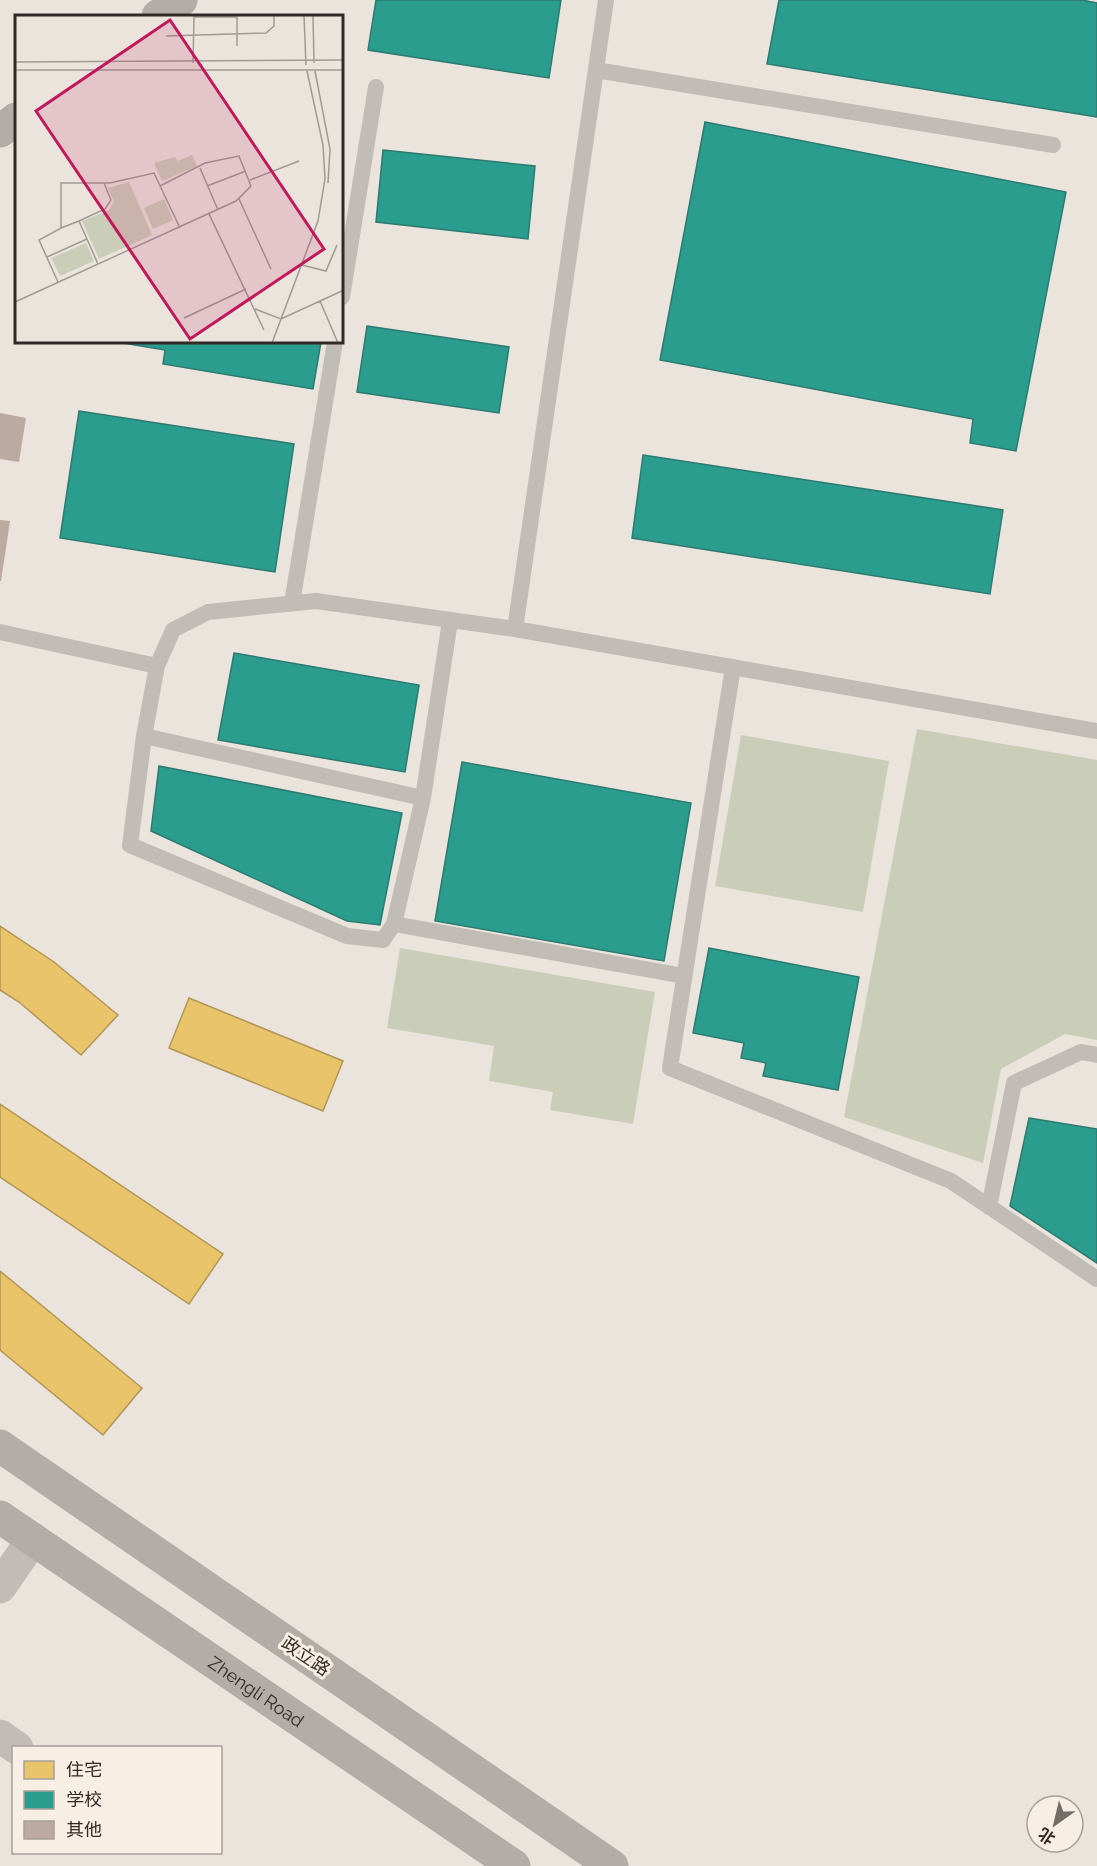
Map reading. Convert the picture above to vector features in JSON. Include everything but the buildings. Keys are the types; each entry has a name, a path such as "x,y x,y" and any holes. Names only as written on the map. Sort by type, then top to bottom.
{"main road":[{"path":"159,15 181,0"},
{"path":"0,131 15,120"},
{"name":"政立路","path":"0,1446 612,1866"},
{"name":"Zhengli Road","path":"0,1517 514,1866"}],"street":[{"path":"0,1587 33,1539"},
{"path":"0,1736 14,1746"}],"lane":[{"path":"515,629 606,0"},
{"path":"596,70 1053,145"},
{"path":"344,285 376,87"},
{"path":"292,603 335,344"},
{"path":"450,621 423,798 394,924 382,940 347,936 130,845 144,736 158,666 173,630 208,612 316,601 515,629 1097,731"},
{"path":"0,632 158,666"},
{"path":"733,667 670,1068 951,1181 1097,1279"},
{"path":"144,736 423,798"},
{"path":"394,924 684,976"},
{"path":"989,1207 1014,1083 1081,1052 1097,1055"}],"green space":[{"path":"917,729 1097,760 1097,1040 1065,1034 1001,1069 983,1163 844,1117"},
{"path":"741,735 889,761 863,912 715,886"},
{"path":"400,948 655,992 633,1124 550,1110 553,1092 489,1081 494,1046 387,1028"}]}
